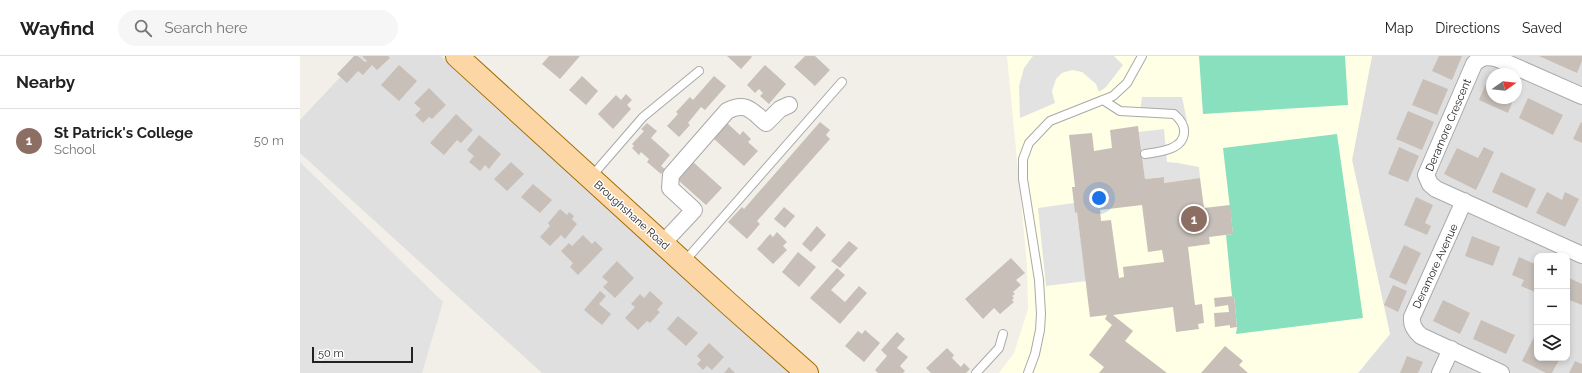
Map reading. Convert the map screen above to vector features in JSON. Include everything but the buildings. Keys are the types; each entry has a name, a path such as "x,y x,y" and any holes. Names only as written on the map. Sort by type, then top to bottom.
{"main road":[{"name":"Broughshane Road","path":"457,56 807,373"}],"street":[{"name":"Deramore Crescent","path":"1582,96 1498,59 1485,57 1479,59 1474,64 1426,175 1428,182 1434,188 1582,255"},
{"path":"663,243 694,210 670,188 671,175 727,111 736,106 748,108 766,123 780,109 789,105"},
{"name":"Deramore Avenue","path":"1464,201 1412,317 1414,326 1421,336 1501,373"},
{"path":"1440,373 1451,349"}],"lane":[{"path":"1028,373 1035,354 1040,330 1041,314 1039,280 1023,179 1023,159 1029,143 1050,121 1113,96 1127,83 1142,56"},
{"path":"591,177 643,118 699,72"},
{"path":"683,262 842,82"},
{"path":"1103,100 1120,111 1174,114 1179,119 1184,128 1184,137 1178,145 1169,149 1145,154"},
{"path":"976,373 999,348 1003,334"}],"shaded area":[{"path":"360,56 441,56 790,373 542,373 300,153 300,120"},
{"path":"1007,56 1372,56 1352,160 1390,334 1358,373 999,373 1014,353 1028,309 1027,264"},
{"path":"1033,56 1114,56 1123,65 1106,87 1099,92 1096,84 1082,72 1072,70 1062,73 1056,79 1052,91 1055,103 1020,118 1019,86 1024,68"},
{"path":"1372,56 1582,56 1582,373 1358,373 1390,334 1352,160"},
{"path":"1142,97 1182,97 1187,121 1140,113"},
{"path":"1164,129 1167,162 1199,167 1200,178 1164,183 1163,177 1145,179 1139,132"},
{"path":"300,162 443,302 422,373 300,373"},
{"path":"1074,203 1075,212 1077,212 1086,281 1046,286 1038,208"}],"green space":[{"path":"1199,56 1345,56 1348,105 1203,114"},
{"path":"1337,134 1363,318 1236,334 1237,327 1234,296 1232,296 1226,235 1233,234 1223,148"}],"place":[{"name":"St Patrick's College","path":"1194,219"}]}
